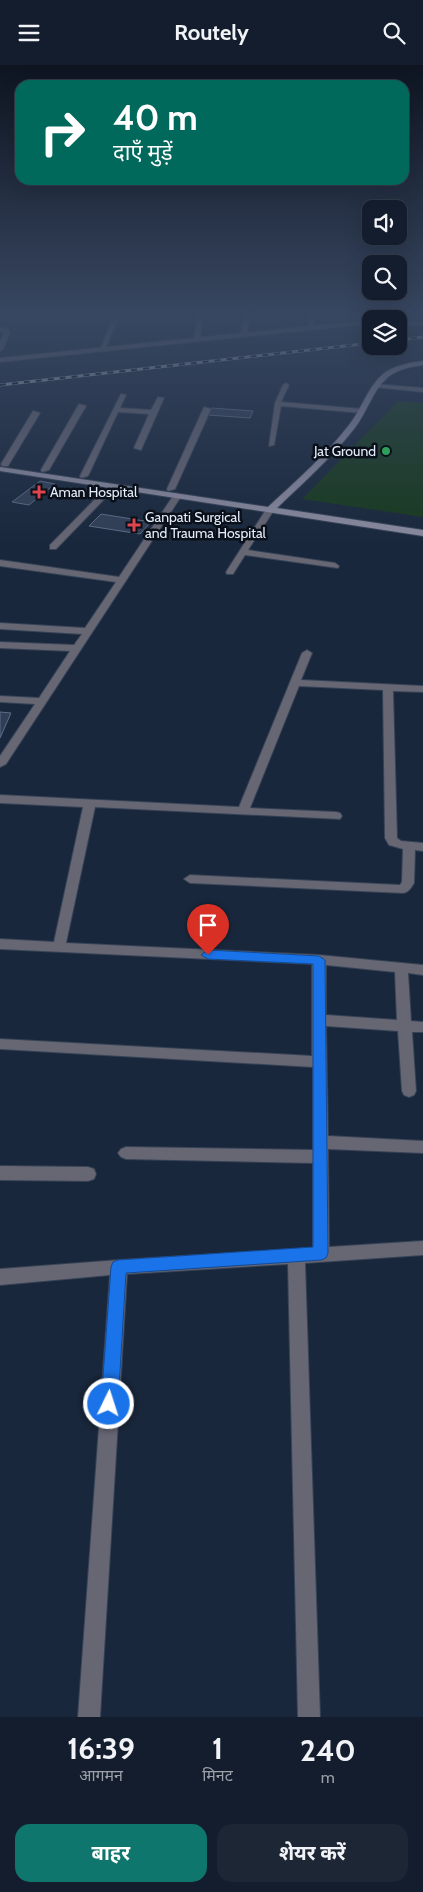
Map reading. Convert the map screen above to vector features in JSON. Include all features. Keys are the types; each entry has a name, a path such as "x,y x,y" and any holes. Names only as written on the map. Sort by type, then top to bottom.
{"main road":[{"path":"272,507 304,478 352,427 372,391"},
{"path":"2,466 84,475 174,492 423,533"},
{"path":"2,466 113,486 174,492"},
{"path":"272,507 423,527"}],"street":[{"path":"84,475 124,395"},
{"path":"138,448 160,398"},
{"path":"44,470 82,405"},
{"path":"0,764 121,580 174,492 207,409"},
{"path":"116,410 154,412"},
{"path":"2,466 36,413"},
{"path":"53,547 113,486"},
{"path":"230,572 272,507"},
{"path":"242,552 335,566"},
{"path":"0,563 121,580"},
{"path":"0,626 88,631"},
{"path":"0,645 76,648"},
{"path":"243,811 307,653"},
{"path":"295,683 423,689"},
{"path":"388,687 392,839 393,842 399,845 423,847"},
{"path":"0,699 42,701"},
{"path":"0,799 336,815"},
{"path":"59,947 90,803"},
{"path":"190,879 403,889 408,883 408,846"},
{"path":"0,944 319,960 423,970"},
{"path":"319,960 321,1253"},
{"path":"401,968 409,1091"},
{"path":"320,1020 423,1027"},
{"path":"0,1044 320,1062"},
{"path":"126,1153 423,1147"},
{"path":"0,1173 88,1174"},
{"path":"0,1277 321,1253 423,1248"},
{"path":"296,1256 309,1717"},
{"path":"88,1717 118,1267"}],"lane":[{"path":"271,445 280,404 278,403 283,391"},
{"path":"280,404 362,411"}],"green space":[{"name":"Jat Ground","path":"398,401 423,403 423,517 302,499"}],"building":[{"path":"212,408 253,411 250,418 208,415"},
{"path":"40,481 55,484 29,505 12,502"},
{"path":"101,514 151,522 140,534 89,526"},
{"path":"0,712 11,713 0,738"}],"place":[{"name":"Jat Ground","path":"386,451"},
{"name":"Aman Hospital","path":"39,492"},
{"name":"Ganpati Surgical and Trauma Hospital","path":"134,525"}],"route":[{"path":"109,1404 118,1267 321,1253 319,960 208,955"}]}
